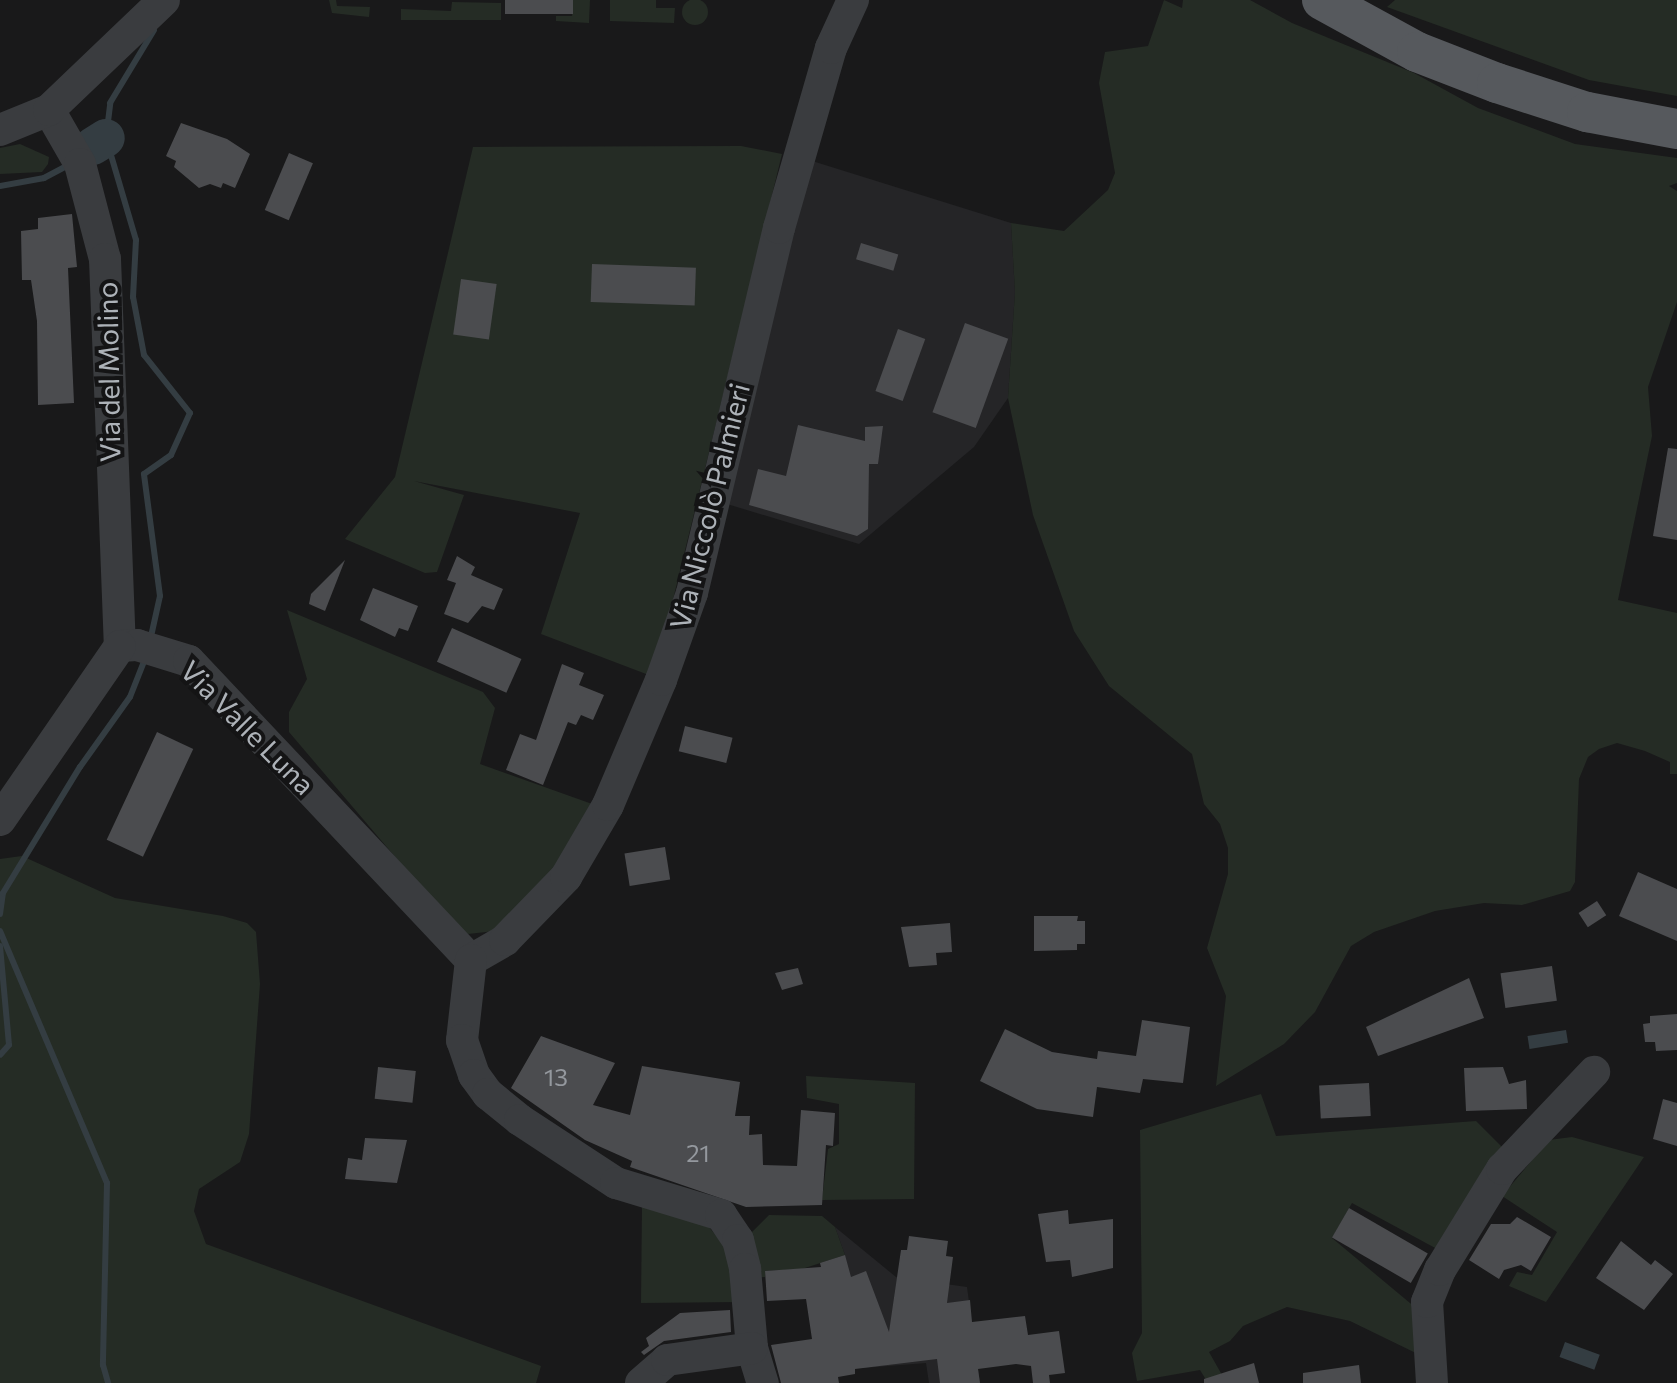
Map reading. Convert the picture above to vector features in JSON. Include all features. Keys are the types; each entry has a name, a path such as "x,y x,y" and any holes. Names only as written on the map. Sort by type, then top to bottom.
{"main road":[{"path":"1322,0 1417,52 1497,83 1587,112 1677,129"}],"street":[{"path":"0,130 49,110 164,0"},
{"name":"Via Niccolò Palmieri","path":"471,960 505,940 566,877 608,805 661,680 692,593 779,228 831,48 853,0"},
{"name":"Via del Molino","path":"49,110 80,164 105,259 141,648"},
{"path":"0,820 141,648"},
{"name":"Via Valle Luna","path":"141,648 189,661 471,960"},
{"path":"471,960 462,1040 488,1094 616,1183 721,1215 738,1240 745,1269 752,1348 763,1383"},
{"path":"1432,1383 1427,1302 1440,1270 1502,1169 1594,1072"},
{"path":"641,1383 667,1360 752,1348"}],"shaded area":[{"path":"695,-1 704,3 708,12 704,21 695,25 686,21 682,12 686,3"},
{"path":"329,0 336,0 337,6 370,7 369,17 332,13"},
{"path":"573,0 590,0 589,23 556,21 556,16 572,16"},
{"path":"610,0 656,0 656,8 675,8 674,23 610,21"},
{"path":"1164,0 1182,8 1183,0 1250,0 1292,23 1414,73 1478,108 1575,144 1677,158 1677,183 1669,186 1677,191 1677,302 1648,387 1652,436 1618,600 1677,613 1677,774 1670,774 1670,762 1645,751 1617,743 1599,749 1588,757 1579,779 1575,882 1570,891 1522,905 1484,903 1435,911 1374,932 1351,946 1315,1012 1284,1044 1216,1086 1226,996 1207,948 1228,874 1228,848 1220,824 1204,804 1192,754 1109,686 1074,631 1033,515 1008,398 1015,292 1011,223 1064,231 1108,190 1115,173 1099,83 1105,52 1148,46"},
{"path":"1395,0 1677,0 1677,96 1589,80 1387,7"},
{"path":"452,2 501,3 501,20 401,20 401,9 451,11"},
{"path":"20,144 49,157 48,164 42,172 0,174 0,148"},
{"path":"741,146 782,154 654,677 541,634 580,513 414,481 464,495 437,572 425,573 345,539 395,477 473,147"},
{"path":"809,160 1011,223 1015,292 1008,398 974,447 859,544 727,504"},
{"path":"287,610 483,692 495,708 480,764 595,805 551,877 504,930 468,934 442,912 289,732 289,712 307,679"},
{"path":"22,856 115,898 223,916 247,923 256,932 260,984 249,1134 240,1162 199,1189 194,1211 206,1244 541,1366 536,1383 0,1383 0,859"},
{"path":"1566,1030 1568,1043 1530,1049 1527,1036"},
{"path":"806,1076 915,1083 914,1199 822,1200 828,1149 839,1144 839,1104 807,1098"},
{"path":"1261,1094 1276,1136 1476,1121 1506,1151 1437,1249 1352,1203 1332,1238 1416,1308 1424,1357 1350,1321 1287,1307 1243,1326 1230,1341 1209,1352 1226,1382 1208,1383 1200,1370 1137,1381 1132,1353 1142,1333 1140,1130"},
{"path":"1572,1137 1644,1157 1546,1302 1509,1286 1517,1272 1532,1275 1557,1232 1502,1196 1549,1140"},
{"path":"642,1205 699,1215 737,1261 742,1302 641,1303"},
{"path":"769,1215 822,1216 835,1227 845,1255 802,1269 765,1271 765,1277 754,1278 752,1232"},
{"path":"835,1227 896,1277 967,1287 980,1383 929,1383 926,1363 863,1368 820,1263 845,1255"},
{"path":"1565,1342 1600,1355 1594,1370 1560,1357"}],"building":[{"path":"505,0 573,0 573,14 505,14"},
{"path":"181,123 227,139 250,154 235,188 223,183 221,188 210,184 199,188 174,167 176,161 166,156"},
{"path":"289,153 313,163 289,220 265,210"},
{"path":"72,214 77,267 68,268 74,403 38,405 37,321 31,280 22,280 21,231 38,229 38,218"},
{"path":"861,243 898,254 893,271 856,259"},
{"path":"592,264 696,268 695,306 591,302"},
{"path":"461,279 497,284 489,339 453,334"},
{"path":"965,323 1008,339 976,428 933,412"},
{"path":"898,329 925,339 903,401 875,391"},
{"path":"798,425 865,441 865,427 883,426 878,464 869,464 868,529 857,536 749,505 758,469 786,476"},
{"path":"1668,448 1677,449 1677,540 1653,536"},
{"path":"457,556 475,567 471,575 503,589 494,610 482,606 468,623 444,614 456,583 447,580"},
{"path":"345,560 325,611 309,604 311,594"},
{"path":"373,588 418,606 408,631 399,628 395,637 360,620"},
{"path":"452,628 521,659 506,693 437,662"},
{"path":"562,664 584,673 579,685 604,695 593,720 581,715 576,725 568,722 543,785 506,770 520,734 536,740"},
{"path":"685,726 733,738 726,763 679,751"},
{"path":"157,732 193,749 143,857 107,840"},
{"path":"665,847 670,880 630,886 625,853"},
{"path":"1638,872 1677,889 1677,941 1619,916"},
{"path":"1597,901 1606,915 1588,927 1579,913"},
{"path":"1034,916 1078,916 1077,921 1085,921 1085,944 1077,944 1077,950 1034,951"},
{"path":"950,923 952,952 936,953 937,965 909,967 901,927"},
{"path":"1552,966 1557,1001 1505,1008 1501,973"},
{"path":"798,968 803,984 782,990 775,973"},
{"path":"1469,978 1484,1018 1378,1056 1366,1027"},
{"path":"1677,1014 1677,1050 1656,1051 1655,1042 1645,1042 1643,1024 1650,1023 1650,1016"},
{"path":"1142,1020 1190,1027 1183,1083 1143,1079 1140,1093 1097,1087 1093,1117 1037,1109 980,1081 1005,1029 1052,1052 1097,1059 1098,1051 1136,1056"},
{"path":"541,1036 615,1063 593,1105 630,1115 642,1066 740,1082 735,1116 750,1116 749,1135 762,1134 763,1165 797,1166 801,1110 835,1113 833,1146 826,1145 822,1205 746,1207 630,1167 632,1161 585,1140 511,1088"},
{"path":"378,1067 416,1071 412,1103 375,1099"},
{"path":"1503,1067 1509,1084 1526,1080 1527,1109 1466,1111 1464,1068"},
{"path":"1369,1083 1371,1116 1321,1119 1319,1086"},
{"path":"1663,1099 1677,1103 1677,1146 1653,1139"},
{"path":"365,1138 407,1140 397,1183 345,1179 348,1158 362,1160"},
{"path":"1349,1208 1428,1254 1411,1283 1332,1237"},
{"path":"1068,1210 1069,1224 1113,1219 1113,1268 1072,1277 1070,1260 1046,1262 1038,1214"},
{"path":"1517,1217 1551,1237 1531,1271 1521,1265 1504,1270 1499,1279 1469,1260 1491,1224 1510,1224"},
{"path":"909,1236 948,1241 946,1256 953,1257 947,1303 970,1300 972,1322 1025,1316 1028,1335 1059,1331 1065,1373 1049,1375 1050,1383 1033,1383 1031,1366 1016,1364 978,1369 980,1383 940,1383 937,1359 855,1369 855,1374 838,1377 839,1383 781,1383 771,1345 812,1339 806,1299 767,1301 765,1271 821,1267 820,1263 845,1255 851,1277 866,1271 889,1332 901,1250 907,1250"},
{"path":"1621,1241 1651,1265 1655,1260 1673,1274 1644,1310 1596,1278"},
{"path":"730,1310 731,1332 664,1341 644,1355 641,1352 649,1346 646,1338 680,1313"},
{"path":"1254,1363 1259,1383 1204,1383 1204,1379"},
{"path":"1359,1365 1361,1383 1303,1383 1303,1373"}],"waterway":[{"path":"150,641 160,596 144,474 171,455 190,413 144,355 133,297 136,240 106,138 110,103 154,30"},
{"path":"93,146 106,138"},
{"path":"0,186 44,178 65,167"},
{"path":"0,914 3,893 80,767 130,697 145,659"},
{"path":"0,931 107,1183 103,1365 108,1383"},
{"path":"0,946 9,1045 0,1055"}]}
